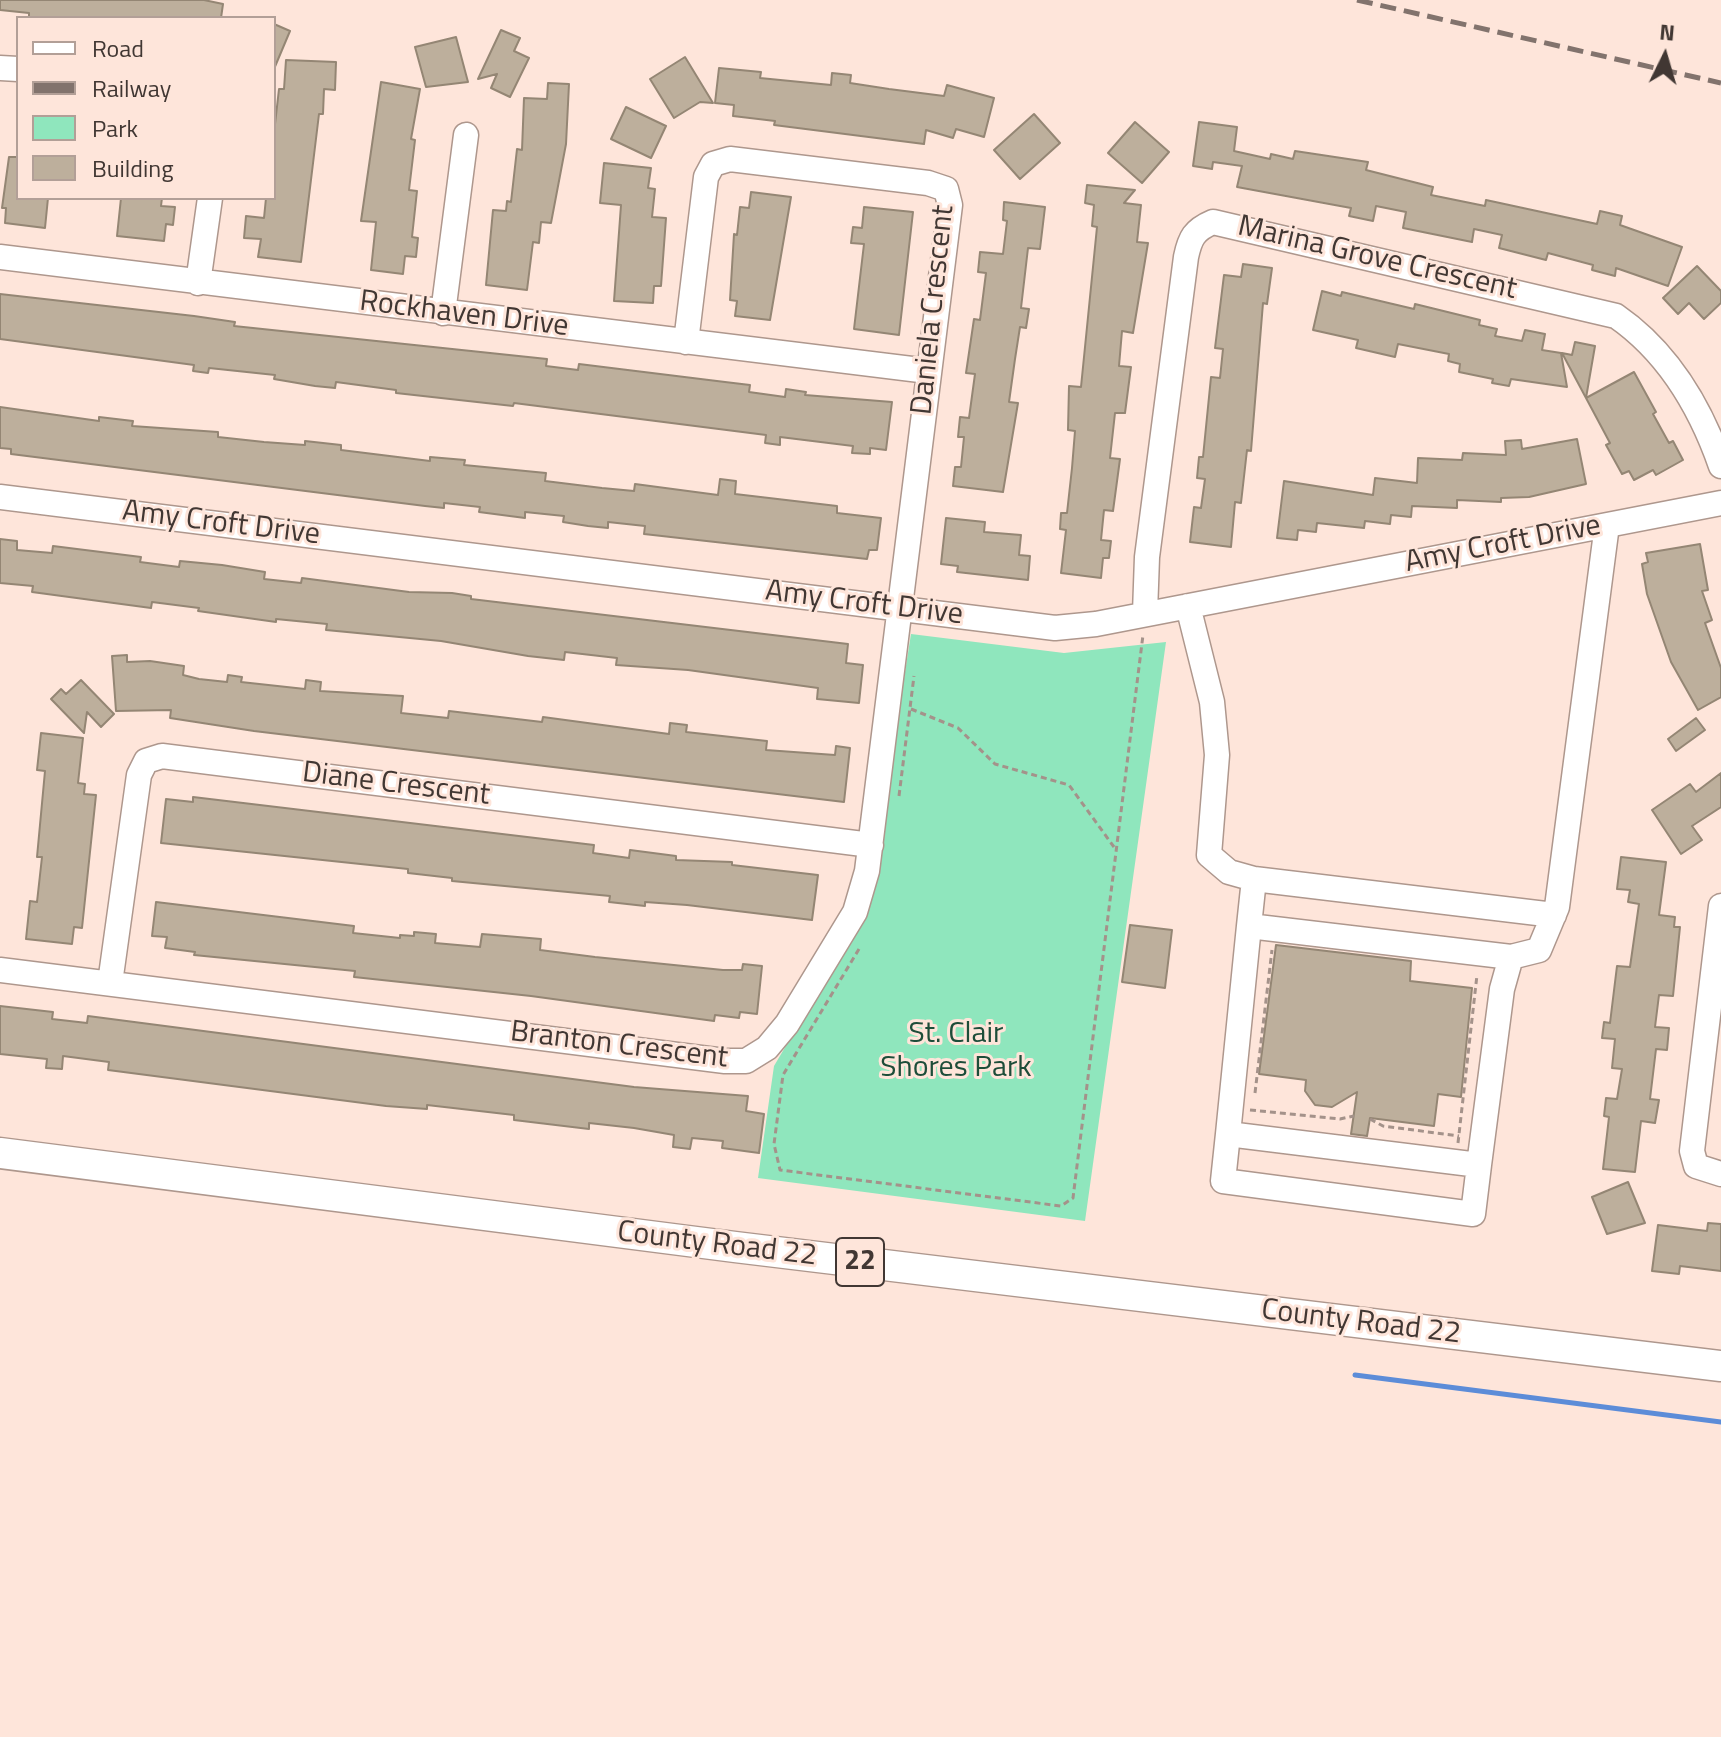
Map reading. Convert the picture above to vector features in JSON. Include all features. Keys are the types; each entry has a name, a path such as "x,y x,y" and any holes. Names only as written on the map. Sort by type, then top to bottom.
{"main road":[{"name":"County Road 22","path":"0,1153 751,1249 1721,1366"}],"street":[{"path":"443,313 466,135"},
{"name":"Daniela Crescent","path":"686,342 706,177 713,164 730,159 883,177 946,189 950,205 900,608"},
{"path":"198,283 210,200"},
{"name":"Marina Grove Crescent","path":"1145,613 1147,557 1189,239 1198,228 1213,222 1616,316 1655,346 1672,368 1702,420 1721,466"},
{"name":"Rockhaven Drive","path":"0,257 928,371"},
{"name":"Amy Croft Drive","path":"0,497 1055,628 1188,606 1721,503"},
{"path":"1249,926 1511,957 1539,950 1554,915 1607,525"},
{"path":"1188,606 1212,702 1217,755 1209,855 1229,872 1254,879 1554,915"},
{"name":"Branton Crescent","path":"0,970 746,1061 767,1048 787,1024 855,912 900,705 900,608"},
{"name":"Diane Crescent","path":"110,983 139,775 146,761 162,756 871,845"},
{"path":"1254,879 1249,926 1242,1109 1239,1135 1223,1181 1473,1214 1468,1164 1482,1139 1502,989 1511,957"},
{"path":"1721,906 1692,1151 1696,1166 1721,1174"},
{"path":"1239,1135 1468,1164"}],"path":[{"path":"866,937 783,1075 774,1144 780,1170 1061,1206 1073,1198 1145,613"},
{"path":"898,803 900,705 915,669"},
{"path":"900,705 958,728 995,764 1069,785 1116,849"},
{"path":"1255,1095 1275,929"},
{"path":"1468,1164 1458,1136 1480,954"},
{"path":"1239,1135 1242,1109 1340,1119 1354,1116"},
{"path":"1370,1119 1383,1126 1482,1139"}],"green space":[{"name":"St. Clair Shores Park","path":"911,634 1064,653 1166,642 1085,1221 758,1178 774,1066 868,907"}],"building":[{"path":"0,0 204,0 223,4 221,16 29,16 29,13 0,10"},
{"path":"276,25 290,31 276,64"},
{"path":"501,30 520,38 514,51 529,58 510,97 491,88 497,74 478,79"},
{"path":"456,37 468,82 426,87 415,47"},
{"path":"685,57 713,103 700,102 674,118 650,79"},
{"path":"286,60 336,62 335,90 324,89 323,114 319,114 301,262 258,257 261,239 244,238 246,216 264,218 266,200 276,200 276,115 279,89 284,89"},
{"path":"719,68 761,72 760,78 831,85 832,73 851,75 850,83 944,96 947,85 994,98 984,137 956,129 953,138 926,130 924,144 774,125 775,121 733,116 734,105 715,103"},
{"path":"381,82 420,89 411,139 415,140 409,190 417,191 412,237 418,238 416,257 405,256 403,274 371,270 376,222 361,221"},
{"path":"548,83 569,84 566,144 551,223 541,222 539,243 533,242 527,290 486,285 493,210 506,211 507,201 511,202 517,149 522,150 524,98 547,99"},
{"path":"626,107 666,126 651,158 611,139"},
{"path":"1034,114 1060,143 1020,179 994,150"},
{"path":"1135,122 1169,152 1142,183 1108,153"},
{"path":"1199,122 1237,127 1234,151 1270,159 1271,154 1293,159 1295,151 1368,162 1366,170 1433,187 1431,195 1485,206 1486,200 1597,224 1600,211 1622,216 1620,225 1682,247 1668,286 1616,268 1615,276 1592,270 1593,265 1548,253 1546,260 1499,248 1502,235 1474,229 1472,242 1403,228 1406,212 1376,206 1373,221 1349,216 1351,208 1237,187 1242,166 1213,162 1212,169 1193,166"},
{"path":"9,157 16,157 16,200 48,200 45,228 5,223 6,208 2,208"},
{"path":"604,163 651,168 648,188 655,189 652,217 666,218 661,286 654,286 653,303 614,301 621,205 600,203"},
{"path":"1087,185 1135,190 1124,203 1141,205 1137,242 1148,243 1133,333 1122,331 1119,366 1131,367 1125,413 1115,413 1110,458 1120,459 1113,511 1104,510 1101,540 1111,541 1109,558 1103,558 1101,578 1061,573 1066,530 1060,529 1061,513 1067,513 1075,431 1068,430 1069,386 1081,387 1097,227 1092,226 1094,205 1085,203"},
{"path":"751,192 791,197 770,320 735,316 737,301 730,300 734,234 737,235 740,207 749,208"},
{"path":"121,200 162,200 161,206 175,207 173,225 166,224 164,241 117,236"},
{"path":"1004,202 1045,207 1040,249 1028,248 1021,308 1029,309 1026,328 1020,327 1015,359 1009,402 1018,403 1003,492 953,486 955,467 961,467 964,437 958,437 960,417 969,418 975,374 966,373 974,319 980,320 986,273 978,272 980,252 1003,254 1007,221 1003,220"},
{"path":"864,207 913,212 899,335 854,329 864,244 851,243 853,227 862,228"},
{"path":"1243,264 1272,268 1267,304 1263,303 1251,451 1247,450 1241,503 1235,502 1231,547 1190,542 1194,507 1201,508 1205,479 1197,478 1199,457 1203,457 1211,377 1220,378 1223,349 1215,348 1224,275 1241,277"},
{"path":"1697,266 1721,291 1721,303 1704,319 1689,303 1678,314 1663,298"},
{"path":"1322,291 1341,296 1342,292 1414,309 1415,304 1480,320 1479,325 1497,329 1495,336 1522,341 1525,330 1545,334 1542,350 1561,353 1567,387 1511,379 1509,386 1492,383 1493,379 1459,372 1460,364 1448,361 1449,354 1398,344 1395,357 1356,348 1358,340 1313,330"},
{"path":"0,294 194,316 235,322 234,326 547,359 546,366 578,370 579,364 750,385 749,392 785,397 786,389 806,392 805,395 892,402 886,450 870,448 870,454 852,453 853,446 780,437 780,445 765,443 766,435 514,403 513,406 396,393 396,390 336,382 335,388 315,386 274,379 275,375 209,368 208,373 193,371 194,365 0,339"},
{"path":"1575,342 1595,346 1586,398 1562,353 1572,355"},
{"path":"1634,372 1669,443 1673,441 1683,460 1656,475 1653,470 1634,480 1629,471 1622,474 1606,445 1610,443 1586,398"},
{"path":"0,407 99,421 99,417 133,421 132,426 218,432 218,437 341,445 341,450 430,461 430,457 465,460 464,465 546,473 545,481 602,488 634,491 635,484 718,495 720,479 736,481 735,494 837,506 837,513 881,518 877,550 869,550 867,559 644,534 645,526 608,522 608,528 588,526 563,522 564,516 525,512 525,518 479,512 480,507 444,503 444,508 425,506 11,454 11,449 0,448"},
{"path":"1577,439 1586,484 1529,497 1501,498 1501,502 1457,500 1457,508 1412,506 1411,517 1391,515 1390,524 1365,521 1364,528 1317,523 1316,532 1298,530 1297,540 1277,538 1284,481 1373,495 1375,478 1417,483 1418,458 1462,460 1463,453 1506,455 1505,441 1521,440 1522,449"},
{"path":"946,518 985,522 984,532 1021,535 1019,555 1030,556 1028,580 957,572 958,566 941,564"},
{"path":"0,539 17,541 17,550 52,553 53,546 141,557 140,562 179,567 180,561 222,565 265,572 264,579 301,583 302,578 409,592 452,593 471,596 471,599 848,644 846,663 863,665 859,703 817,699 818,688 688,670 616,665 617,658 565,652 564,660 528,656 441,641 326,630 327,624 276,619 276,622 152,602 151,608 32,592 33,586 0,583"},
{"path":"1700,544 1708,590 1702,591 1712,620 1705,623 1721,668 1721,697 1698,710 1671,662 1647,594 1642,564 1648,562 1646,553"},
{"path":"127,655 127,662 150,661 184,666 183,675 199,679 227,682 228,675 242,677 241,682 305,689 306,680 321,682 320,691 403,696 401,713 448,718 449,711 542,722 543,717 669,734 670,723 687,725 686,732 767,741 766,750 835,755 836,746 850,748 844,802 254,731 170,718 171,710 116,711 112,656"},
{"path":"81,680 114,714 101,727 87,712 84,733 51,699 61,689 66,694"},
{"path":"1696,718 1705,730 1676,751 1668,739"},
{"path":"41,733 83,738 78,783 85,784 84,794 96,795 82,928 74,927 72,944 26,939 30,901 37,902 42,857 37,857 45,771 37,770"},
{"path":"1721,773 1721,807 1692,826 1702,840 1681,854 1652,810 1690,784 1696,792"},
{"path":"193,797 594,845 593,853 629,858 630,850 676,856 676,860 732,862 732,865 818,875 812,920 687,905 645,902 645,906 609,902 610,896 452,881 452,878 408,873 408,869 161,843 166,799 193,802"},
{"path":"1621,857 1666,862 1659,915 1675,917 1674,927 1680,927 1673,996 1659,995 1655,1027 1669,1028 1667,1050 1656,1049 1650,1099 1659,1100 1655,1123 1641,1121 1635,1172 1603,1169 1609,1117 1604,1116 1606,1098 1617,1099 1622,1069 1612,1068 1615,1039 1602,1038 1604,1022 1610,1023 1617,966 1630,967 1639,904 1628,902 1630,890 1617,889"},
{"path":"156,902 354,926 353,933 400,938 400,935 414,936 414,932 436,934 435,943 480,947 482,934 541,939 540,950 595,957 723,970 742,970 743,964 762,966 757,1014 740,1012 739,1018 715,1015 714,1021 531,996 354,977 355,971 194,955 195,952 165,948 167,937 152,936"},
{"path":"1130,925 1172,930 1165,988 1122,982"},
{"path":"1276,945 1411,961 1410,981 1472,988 1461,1097 1438,1094 1434,1126 1370,1118 1367,1136 1351,1134 1357,1092 1332,1107 1315,1105 1305,1091 1306,1080 1259,1074"},
{"path":"0,1006 53,1012 52,1019 87,1023 88,1016 634,1087 748,1096 746,1111 764,1114 759,1153 722,1148 723,1141 692,1138 690,1149 673,1147 674,1135 634,1128 589,1123 589,1129 514,1120 514,1115 427,1105 427,1109 386,1106 108,1070 109,1062 63,1056 62,1069 46,1068 47,1059 0,1054"},
{"path":"1628,1182 1645,1223 1607,1234 1592,1197"},
{"path":"1708,1223 1721,1224 1721,1271 1680,1266 1679,1274 1652,1271 1658,1225 1707,1231"}],"waterway":[{"path":"1355,1375 1721,1422"}],"railway":[{"path":"1357,0 1721,83"}]}
